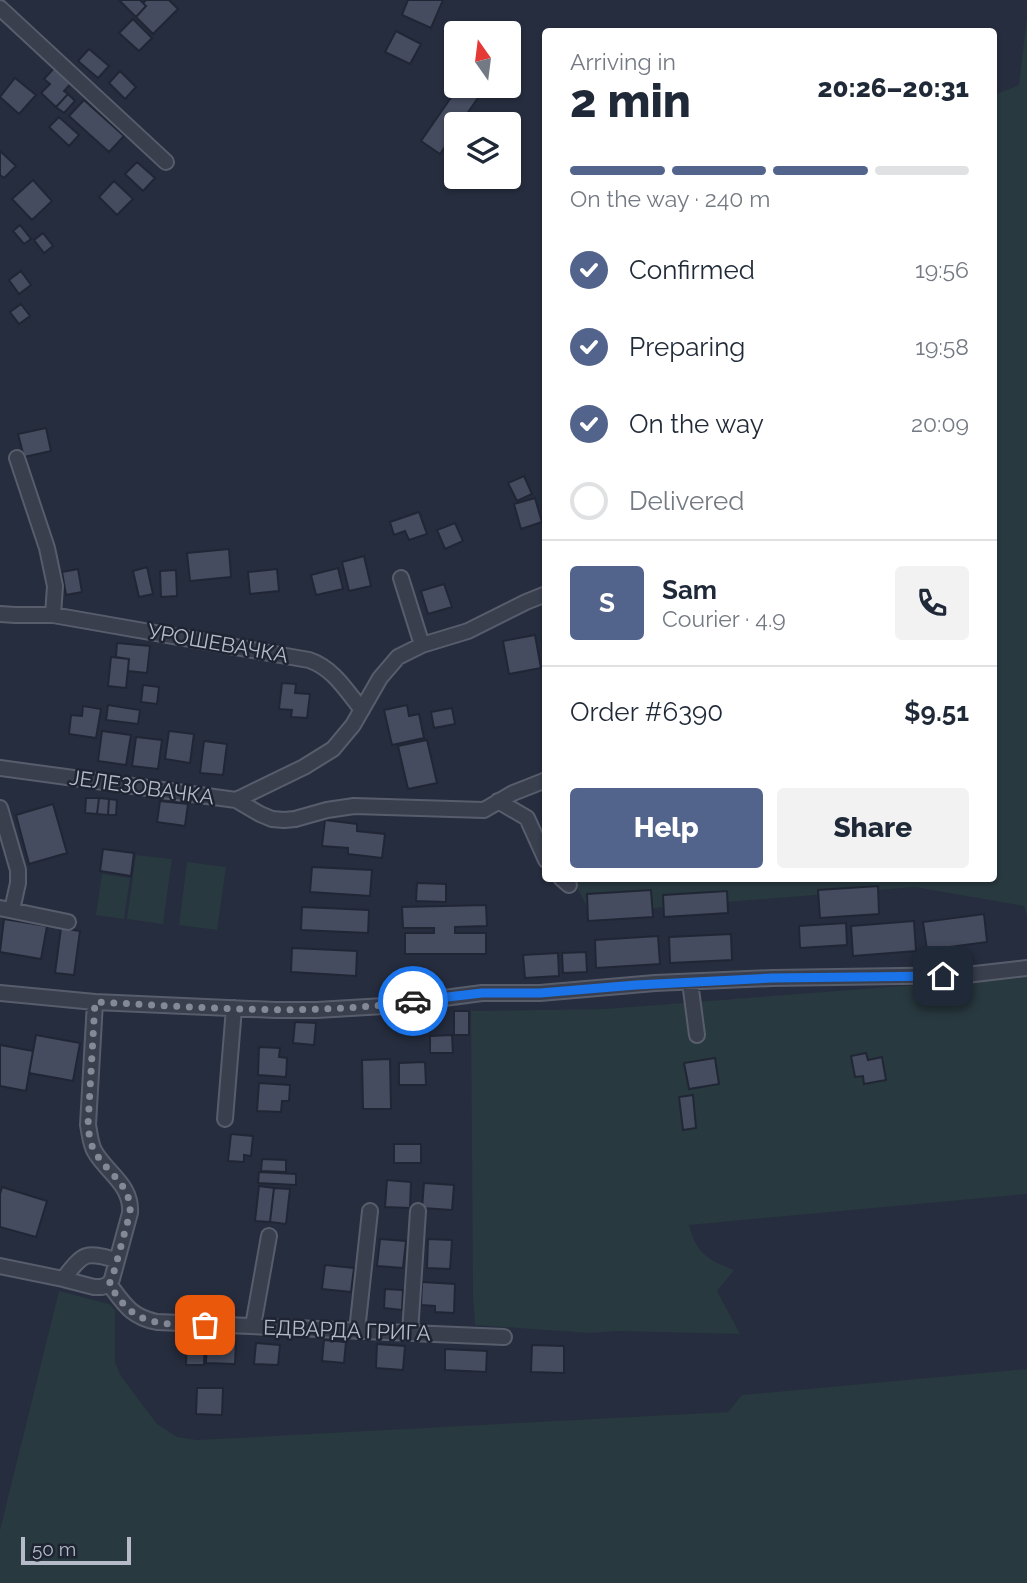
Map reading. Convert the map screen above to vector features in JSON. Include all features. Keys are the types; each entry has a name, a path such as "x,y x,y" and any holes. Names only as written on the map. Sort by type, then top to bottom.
{"street":[{"path":"0,8 166,162"},
{"path":"17,458 47,548 55,586 53,615"},
{"path":"401,578 422,645"},
{"name":"ЈЕЛЕЗОВАЧКА","path":"0,768 236,800 324,755 347,733 387,668 398,657 422,645 468,631 542,596"},
{"name":"УРОШЕВАЧКА","path":"0,614 53,615 309,660 332,673 362,710"},
{"path":"236,800 260,814 284,820 346,807 484,810 513,793 542,782"},
{"path":"498,801 527,818 542,851"},
{"path":"0,808 18,870 18,883 6,909 68,922"},
{"path":"0,993 95,1002 275,1010 357,1008 482,993 540,993 772,978 966,975 1027,968"},
{"path":"690,982 697,1035"},
{"path":"0,1266 98,1288 109,1284 112,1279 131,1205 128,1194 95,1152 90,1141 88,1125 95,1002"},
{"path":"225,1119 234,1008"},
{"path":"410,1333 418,1211"},
{"path":"358,1331 370,1212"},
{"path":"253,1326 269,1236"},
{"path":"64,1279 85,1255 116,1260"},
{"name":"ЕДВАРДА ГРИГА","path":"109,1284 127,1308 146,1320 181,1324 504,1337"}],"shaded area":[{"path":"1027,16 1027,916 1024,906 915,887 590,913 574,882 997,882 997,94 1019,85"},
{"path":"136,855 172,859 163,924 127,919"},
{"path":"187,862 226,867 217,930 179,925"},
{"path":"102,874 130,878 124,919 96,915"},
{"path":"1027,974 1027,1194 689,1225 695,1242 704,1254 734,1270 717,1291 740,1334 616,1331 590,1333 475,1325 471,1011 605,1009"},
{"path":"59,1291 109,1304 115,1310 115,1363 121,1376 157,1424 177,1437 197,1440 728,1412 742,1395 1027,1369 1027,1583 0,1583 0,1530"}],"building":[{"path":"119,0 140,0 146,6 136,17"},
{"path":"146,0 169,0 178,9 153,34 136,17 146,6 143,3"},
{"path":"408,0 443,0 431,28 402,15"},
{"path":"133,19 152,38 139,51 119,33"},
{"path":"396,31 421,44 410,64 385,52"},
{"path":"89,49 109,66 98,78 78,61"},
{"path":"56,66 73,81 64,91 68,94 56,107 41,93 50,84 44,79"},
{"path":"120,71 136,87 125,99 109,83"},
{"path":"15,78 36,95 19,114 0,97"},
{"path":"68,94 75,101 64,113 56,107"},
{"path":"451,98 478,98 468,112 444,112 444,148 440,154 421,141"},
{"path":"84,100 124,136 109,152 69,116"},
{"path":"59,117 79,135 69,146 49,127"},
{"path":"0,151 16,166 4,178 0,175"},
{"path":"137,162 155,178 143,191 125,174"},
{"path":"33,180 52,201 32,220 12,199"},
{"path":"114,181 133,199 117,215 99,197"},
{"path":"20,225 31,239 24,244 13,231"},
{"path":"43,233 53,246 44,253 34,240"},
{"path":"21,271 31,285 19,294 9,280"},
{"path":"21,304 30,316 19,324 10,312"},
{"path":"46,428 51,451 24,457 18,434"},
{"path":"524,476 532,494 517,501 508,483"},
{"path":"535,498 542,522 521,529 514,504"},
{"path":"419,512 427,534 409,540 405,531 394,535 390,522"},
{"path":"455,523 463,541 445,549 437,530"},
{"path":"229,549 231,577 190,581 187,553"},
{"path":"364,556 371,586 349,591 342,562"},
{"path":"147,567 153,594 139,597 133,571"},
{"path":"338,568 343,589 316,595 311,575"},
{"path":"78,569 82,592 66,595 62,572"},
{"path":"277,569 279,591 250,594 248,572"},
{"path":"176,570 177,596 161,597 160,571"},
{"path":"444,584 452,607 428,614 421,591"},
{"path":"535,635 541,668 509,674 503,641"},
{"path":"117,643 150,646 147,673 128,671 129,659 116,657"},
{"path":"111,657 129,659 126,688 108,686"},
{"path":"282,683 296,684 295,693 310,694 307,718 291,717 292,710 279,709"},
{"path":"143,685 159,687 157,704 141,702"},
{"path":"108,705 140,710 138,724 106,720"},
{"path":"407,705 409,716 419,714 424,738 392,745 384,710"},
{"path":"83,706 101,709 96,738 69,734 71,715 82,716"},
{"path":"452,708 455,724 434,728 431,712"},
{"path":"102,731 131,735 126,765 98,761"},
{"path":"169,731 194,734 190,763 165,759"},
{"path":"136,737 162,740 158,769 132,766"},
{"path":"427,740 437,783 408,789 398,746"},
{"path":"204,741 227,744 223,775 200,773"},
{"path":"86,798 99,798 97,814 85,813"},
{"path":"99,798 109,799 108,815 97,814"},
{"path":"109,799 117,800 116,815 108,815"},
{"path":"160,801 188,804 185,826 157,822"},
{"path":"53,804 67,853 29,864 16,815"},
{"path":"325,820 357,824 357,831 385,834 382,858 348,854 348,848 322,846"},
{"path":"103,849 134,853 131,876 100,871"},
{"path":"312,867 372,870 370,896 310,892"},
{"path":"417,883 446,884 446,902 416,901"},
{"path":"878,886 879,914 820,918 818,890"},
{"path":"651,890 653,917 588,921 587,894"},
{"path":"727,891 728,913 664,917 663,895"},
{"path":"486,905 487,926 455,927 455,933 486,933 486,954 405,954 405,933 434,933 434,928 403,928 402,907"},
{"path":"302,907 369,910 368,933 301,930"},
{"path":"984,914 987,942 927,950 923,922"},
{"path":"4,919 47,926 41,959 0,952"},
{"path":"914,921 916,951 853,956 851,926"},
{"path":"846,923 847,945 800,948 799,926"},
{"path":"61,928 80,931 74,975 55,973"},
{"path":"731,934 732,960 670,963 669,937"},
{"path":"658,936 660,964 596,968 595,940"},
{"path":"292,948 357,951 356,976 291,972"},
{"path":"586,952 587,972 563,973 562,953"},
{"path":"558,953 559,976 525,978 523,955"},
{"path":"454,1011 469,1011 469,1035 454,1035"},
{"path":"295,1022 316,1023 314,1045 293,1043"},
{"path":"36,1035 80,1043 73,1081 29,1073"},
{"path":"452,1035 453,1053 430,1053 430,1036"},
{"path":"0,1045 33,1051 26,1091 0,1086"},
{"path":"259,1047 280,1048 279,1057 287,1058 286,1077 258,1075"},
{"path":"866,1053 868,1060 882,1057 886,1080 864,1084 863,1076 855,1077 851,1056"},
{"path":"715,1058 719,1084 689,1089 684,1063"},
{"path":"390,1059 391,1109 363,1109 362,1060"},
{"path":"425,1062 426,1085 399,1085 399,1063"},
{"path":"259,1083 290,1085 289,1101 282,1101 281,1112 257,1111"},
{"path":"693,1095 696,1128 683,1130 679,1097"},
{"path":"231,1134 253,1136 251,1156 244,1155 244,1162 228,1161"},
{"path":"394,1144 421,1144 421,1163 394,1163"},
{"path":"262,1159 286,1160 286,1172 261,1171"},
{"path":"259,1172 296,1174 296,1185 258,1183"},
{"path":"387,1180 411,1182 410,1208 385,1207"},
{"path":"424,1183 454,1185 452,1210 422,1208"},
{"path":"259,1186 274,1188 270,1222 255,1221"},
{"path":"2,1187 47,1201 36,1237 0,1227"},
{"path":"274,1188 290,1189 286,1224 270,1222"},
{"path":"380,1239 406,1241 403,1268 377,1266"},
{"path":"428,1239 452,1240 450,1269 427,1268"},
{"path":"325,1265 354,1268 351,1292 322,1289"},
{"path":"422,1282 455,1284 454,1313 435,1312 435,1306 421,1305"},
{"path":"385,1289 403,1290 402,1310 384,1308"},
{"path":"187,1334 205,1334 204,1365 186,1365"},
{"path":"324,1340 346,1342 344,1363 322,1361"},
{"path":"207,1341 236,1342 235,1364 206,1363"},
{"path":"256,1343 280,1345 278,1365 254,1364"},
{"path":"377,1344 405,1346 403,1370 376,1368"},
{"path":"532,1345 564,1346 564,1373 531,1372"},
{"path":"445,1349 487,1351 486,1372 445,1370"},
{"path":"197,1388 223,1388 222,1415 196,1414"}],"way so far":[{"path":"205,1325 146,1320 127,1308 109,1284 131,1205 128,1194 95,1152 90,1141 88,1125 95,1002 317,1010 384,1006 413,1001"}],"route":[{"path":"413,1001 482,993 540,993 772,978 943,976"}]}
